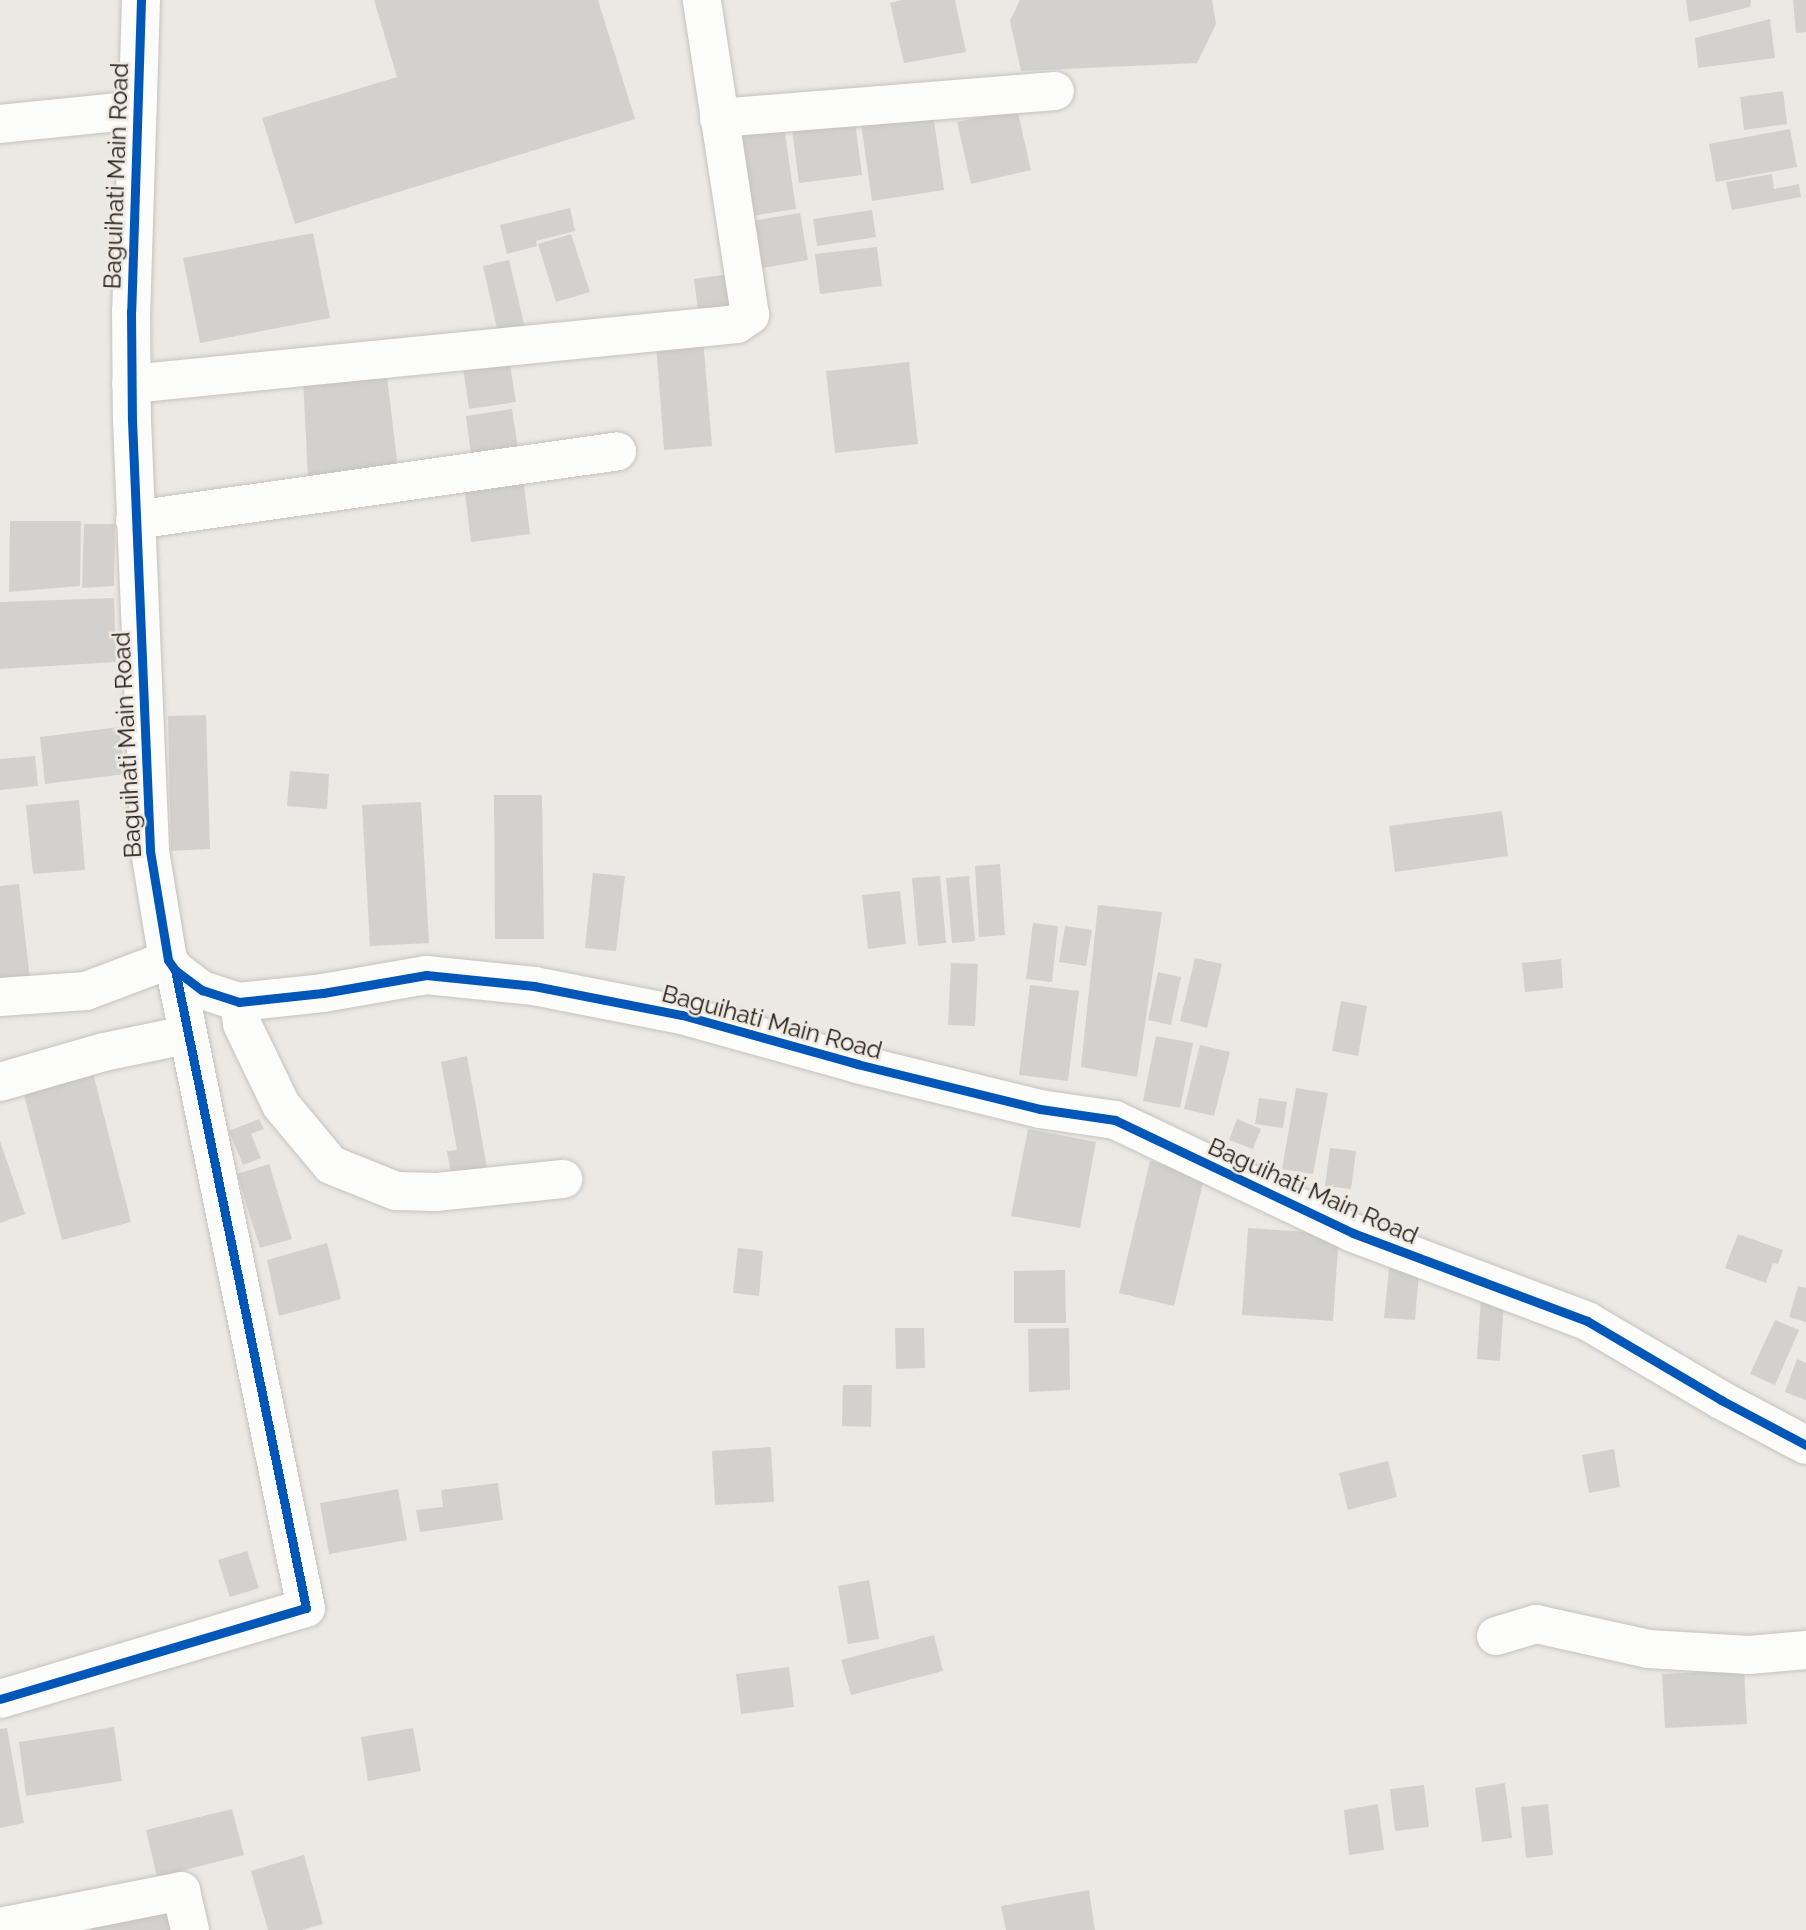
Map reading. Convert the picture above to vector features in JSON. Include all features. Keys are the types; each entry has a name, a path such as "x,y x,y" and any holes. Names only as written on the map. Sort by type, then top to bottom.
{"street":[{"name":"Baguihati Main Road","path":"141,0 131,384 135,520 146,802 150,851 171,965 202,990 239,1002 323,993 426,975 534,986 682,1015 856,1064 1040,1109 1115,1121 1353,1233 1587,1321 1721,1400 1806,1445"},
{"path":"131,384 737,324 750,315 702,0"},
{"path":"719,118 1055,91"},
{"path":"0,124 137,110"},
{"path":"135,520 617,451"},
{"path":"0,997 86,991 171,965 306,1608 0,1699"},
{"path":"239,1002 242,1024 281,1105 331,1165 396,1191 437,1192 563,1179"},
{"path":"0,1082 104,1052 186,1034"},
{"path":"1496,1636 1536,1624 1648,1649 1749,1656 1806,1650"},
{"path":"0,1927 181,1891 190,1930"}],"building":[{"path":"374,0 598,0 635,119 295,224 262,118 397,77"},
{"path":"902,0 955,0 966,52 904,63 890,3"},
{"path":"1020,0 1212,0 1216,24 1197,63 1021,71 1010,21"},
{"path":"1686,0 1751,0 1750,7 1689,22"},
{"path":"1793,0 1806,0 1806,32 1796,33"},
{"path":"1770,19 1775,58 1698,68 1695,38"},
{"path":"1783,91 1787,124 1744,130 1740,97"},
{"path":"932,107 944,190 872,201 860,117"},
{"path":"1017,109 1031,170 971,184 957,122"},
{"path":"854,114 862,175 799,183 791,122"},
{"path":"783,120 796,209 744,217 730,129"},
{"path":"1790,129 1797,167 1716,182 1709,144"},
{"path":"1772,174 1774,189 1799,184 1801,197 1732,210 1726,182"},
{"path":"570,208 575,231 536,241 537,246 507,254 500,225"},
{"path":"872,210 876,237 817,246 813,219"},
{"path":"800,213 808,260 753,270 745,222"},
{"path":"313,233 330,318 200,343 183,258"},
{"path":"571,234 590,292 556,302 538,244"},
{"path":"877,247 882,286 820,294 815,254"},
{"path":"509,260 525,328 498,333 483,266"},
{"path":"737,273 742,312 699,318 694,279"},
{"path":"703,338 712,446 664,450 656,342"},
{"path":"508,353 516,402 469,409 462,360"},
{"path":"909,362 918,444 835,453 826,371"},
{"path":"386,368 397,461 391,468 308,479 303,378"},
{"path":"512,409 519,455 472,462 466,416"},
{"path":"523,477 530,534 471,542 464,485"},
{"path":"10,521 81,521 80,586 9,592"},
{"path":"84,524 115,524 114,586 82,588"},
{"path":"114,598 116,662 0,669 0,602"},
{"path":"206,715 210,849 171,851 168,716"},
{"path":"119,727 125,774 45,784 40,737"},
{"path":"35,756 38,786 0,790 0,759"},
{"path":"290,771 329,774 327,809 287,806"},
{"path":"494,795 542,795 544,939 495,939"},
{"path":"79,800 85,870 33,874 26,805"},
{"path":"421,802 429,943 370,946 362,805"},
{"path":"1502,811 1508,856 1395,872 1389,826"},
{"path":"1000,864 1005,935 979,937 975,866"},
{"path":"593,873 625,876 616,951 585,948"},
{"path":"940,876 946,943 918,946 912,878"},
{"path":"969,876 975,941 952,943 946,878"},
{"path":"19,884 30,979 0,982 0,886"},
{"path":"900,891 906,944 868,949 862,895"},
{"path":"1098,905 1162,912 1137,1077 1081,1067"},
{"path":"1033,923 1058,926 1052,982 1026,979"},
{"path":"1065,926 1092,930 1086,966 1059,962"},
{"path":"1195,958 1222,964 1207,1028 1180,1021"},
{"path":"1561,959 1563,988 1525,992 1522,963"},
{"path":"951,963 978,964 975,1026 948,1025"},
{"path":"1158,972 1181,977 1171,1025 1148,1020"},
{"path":"1030,985 1079,991 1068,1081 1019,1075"},
{"path":"1341,1001 1367,1006 1358,1056 1332,1051"},
{"path":"1156,1036 1193,1043 1180,1108 1143,1101"},
{"path":"1200,1045 1230,1052 1214,1116 1184,1109"},
{"path":"467,1056 487,1168 451,1174 447,1151 457,1150 441,1062"},
{"path":"93,1073 131,1222 62,1240 23,1091"},
{"path":"1296,1088 1328,1093 1313,1174 1282,1169"},
{"path":"1259,1098 1287,1102 1283,1128 1255,1124"},
{"path":"259,1119 264,1129 251,1134 261,1158 243,1165 229,1131"},
{"path":"1237,1119 1261,1129 1253,1149 1229,1140"},
{"path":"1028,1129 1096,1142 1080,1228 1011,1216"},
{"path":"0,1141 25,1214 0,1223"},
{"path":"1330,1148 1356,1151 1351,1189 1325,1186"},
{"path":"1150,1161 1205,1174 1174,1306 1119,1293"},
{"path":"269,1164 292,1239 260,1248 237,1174"},
{"path":"1248,1228 1339,1234 1333,1321 1242,1315"},
{"path":"1738,1234 1783,1250 1778,1264 1773,1263 1766,1283 1725,1268"},
{"path":"327,1243 341,1299 279,1316 267,1260"},
{"path":"738,1248 763,1251 759,1296 733,1293"},
{"path":"1389,1269 1419,1272 1415,1320 1384,1318"},
{"path":"1065,1270 1066,1323 1014,1323 1014,1271"},
{"path":"1798,1286 1806,1288 1806,1322 1789,1317"},
{"path":"1481,1297 1504,1299 1500,1361 1477,1359"},
{"path":"1775,1320 1799,1330 1775,1385 1750,1374"},
{"path":"895,1328 924,1328 925,1368 896,1369"},
{"path":"1069,1328 1070,1390 1029,1392 1028,1329"},
{"path":"1797,1359 1806,1363 1806,1400 1785,1392"},
{"path":"843,1385 872,1385 871,1427 842,1426"},
{"path":"771,1447 774,1502 715,1505 712,1451"},
{"path":"1614,1449 1620,1487 1589,1493 1582,1455"},
{"path":"1388,1461 1397,1497 1348,1510 1339,1473"},
{"path":"498,1483 503,1520 420,1532 416,1510 443,1507 441,1490"},
{"path":"398,1489 407,1540 329,1554 320,1503"},
{"path":"247,1551 259,1588 230,1597 218,1560"},
{"path":"869,1580 879,1639 848,1644 838,1586"},
{"path":"934,1635 943,1671 851,1695 841,1660"},
{"path":"789,1667 794,1707 741,1714 736,1674"},
{"path":"1744,1670 1747,1724 1665,1728 1662,1674"},
{"path":"114,1727 122,1781 26,1796 19,1742"},
{"path":"7,1728 24,1823 0,1828 0,1729"},
{"path":"413,1728 421,1771 368,1781 361,1737"},
{"path":"1505,1783 1512,1838 1482,1842 1475,1788"},
{"path":"1424,1785 1429,1827 1395,1831 1390,1789"},
{"path":"1378,1804 1384,1850 1349,1855 1344,1810"},
{"path":"1548,1804 1553,1855 1526,1858 1521,1807"},
{"path":"232,1809 244,1855 157,1877 146,1830"},
{"path":"304,1855 323,1924 302,1930 268,1930 251,1871"},
{"path":"1089,1890 1095,1930 1006,1930 1001,1906"},
{"path":"171,1900 178,1930 91,1930 89,1919"}],"cycle path":[{"path":"141,0 131,311 132,420 150,851 168,960 175,970 202,990 239,1002 323,993 426,975 534,986 682,1015 857,1064 1040,1109 1115,1120 1353,1233 1587,1321 1721,1400 1806,1445"},
{"path":"0,1699 306,1608 175,970"}]}
